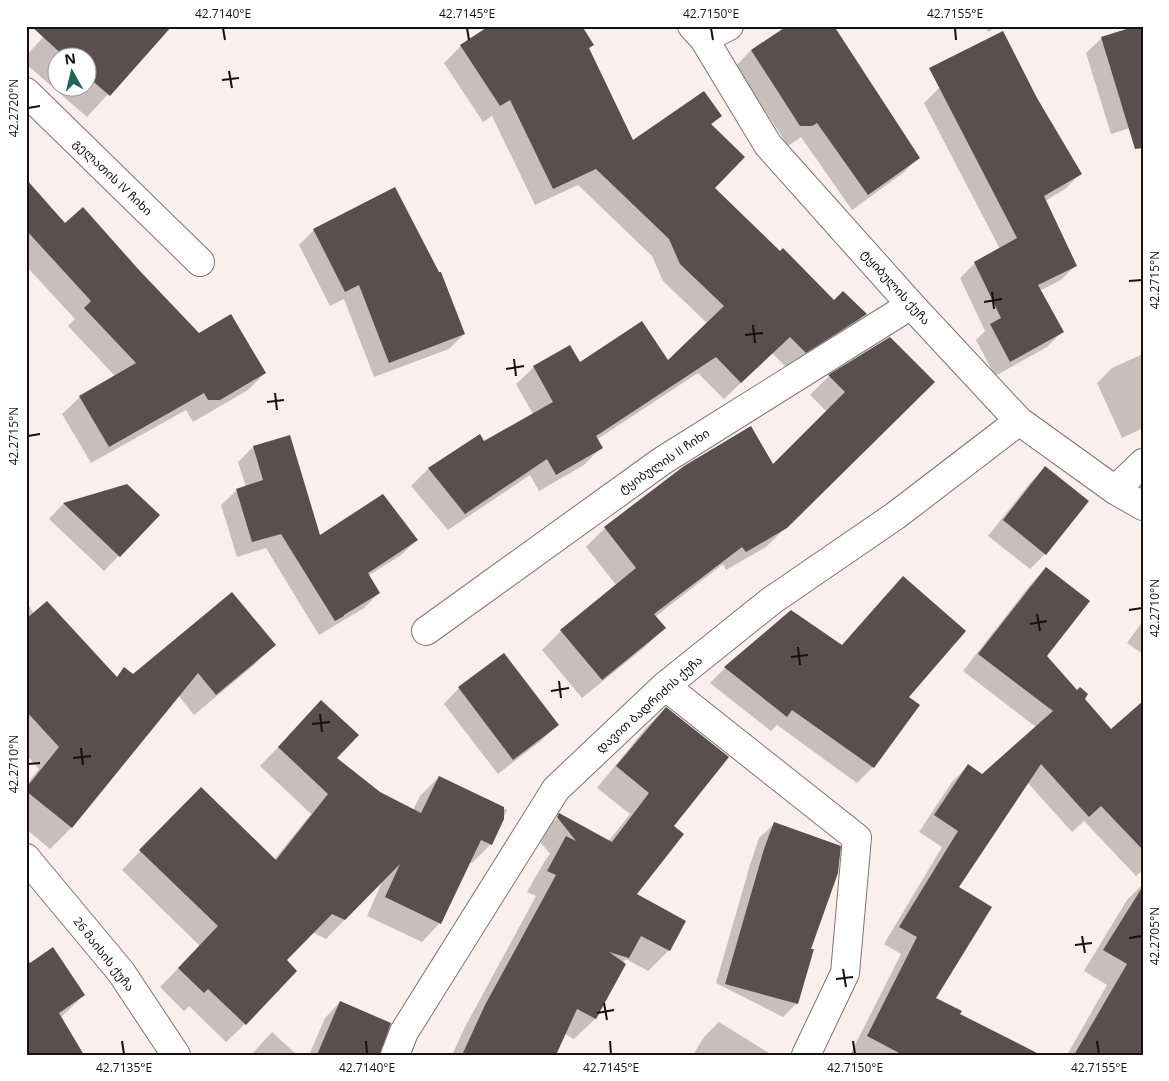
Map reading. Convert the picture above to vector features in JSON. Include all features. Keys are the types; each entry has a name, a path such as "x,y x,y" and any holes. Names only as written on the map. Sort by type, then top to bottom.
{"street":[{"path":"698,33 729,26"},
{"name":"ტყიბულის ქუჩა","path":"698,33 768,145 911,305 1019,421 1115,490 1143,506"},
{"name":"გელათის IV ჩიხი","path":"26,92 200,262"},
{"name":"ტყიბულის II ჩიხი","path":"426,631 662,460 911,305"},
{"name":"დავით ბადრიძის ქუჩა","path":"395,1055 404,1032 556,789 665,686 771,601 895,516 1019,421"},
{"path":"1115,490 1143,463"},
{"path":"665,686 857,838 845,973 806,1055"},
{"name":"26 მაისის ქუჩა","path":"26,858 121,972 176,1055"}],"building":[{"path":"31,26 172,26 110,96 98,86 98,48 55,48"},
{"path":"489,26 582,26 594,45 589,48 633,140 704,91 722,116 711,124 745,157 715,188 780,251 783,248 834,300 843,291 867,314 806,353 790,337 741,383 716,357 596,436 603,448 556,475 547,459 465,514 428,468 480,434 484,441 553,402 533,366 570,345 580,362 642,321 668,360 724,306 680,264 669,239 596,169 553,189 510,100 500,106 460,45"},
{"path":"787,26 834,26 920,158 868,195 817,123 812,126 800,126 751,50"},
{"path":"1136,26 1143,26 1143,148 1135,149 1101,37"},
{"path":"1003,31 1037,98 1082,174 1044,196 1077,266 1038,285 1064,332 1010,362 990,324 1001,318 974,262 1017,238 929,68"},
{"path":"26,179 65,223 83,207 199,333 231,314 266,373 220,400 208,400 204,393 109,447 79,396 136,363 84,308 91,301 26,230"},
{"path":"395,187 439,272 441,272 465,334 389,363 359,285 345,292 313,229"},
{"path":"890,337 935,382 787,528 746,552 742,547 654,614 666,628 602,680 560,630 636,568 604,527 684,466 751,426 773,464 845,392 828,375"},
{"path":"290,435 320,535 383,494 418,540 368,573 380,593 335,621 281,534 252,542 236,489 263,480 253,446"},
{"path":"1045,466 1089,501 1046,555 1003,520"},
{"path":"127,484 160,515 120,557 63,503"},
{"path":"1046,567 1090,601 1047,656 1077,690 1080,687 1088,694 1085,699 1111,729 1143,701 1143,850 1101,806 1089,817 1041,764 959,887 992,907 936,998 962,1011 960,1014 1041,1055 903,1055 867,1036 917,937 899,927 958,831 934,815 968,764 982,774 1053,711 978,654"},
{"path":"903,576 966,631 909,697 920,705 874,768 792,710 787,717 724,667 791,610 842,645"},
{"path":"232,592 276,645 216,695 198,673 72,828 26,791 26,788 59,747 26,711 26,619 47,601 117,677 124,667 133,674"},
{"path":"504,653 559,725 513,760 458,687"},
{"path":"321,700 359,735 337,758 380,792 421,813 439,776 504,807 504,819 492,845 481,840 441,924 385,897 400,864 345,920 332,914 287,960 297,971 246,1025 208,989 204,993 178,968 218,926 139,850 201,787 276,860 328,794 278,747"},
{"path":"666,707 729,757 674,826 684,834 637,894 686,921 670,951 641,936 629,958 609,952 626,964 596,1019 577,1009 556,1055 462,1055 485,1005 556,875 547,871 566,836 576,841 557,817 559,813 612,842 649,793 616,766"},
{"path":"774,822 841,846 838,873 811,949 814,949 798,1004 725,984 764,849"},
{"path":"1143,886 1143,1055 1074,1055 1127,964 1103,950"},
{"path":"53,947 85,995 59,1013 84,1055 26,1055 26,956 30,963"},
{"path":"340,1001 391,1023 380,1055 317,1055"}]}
